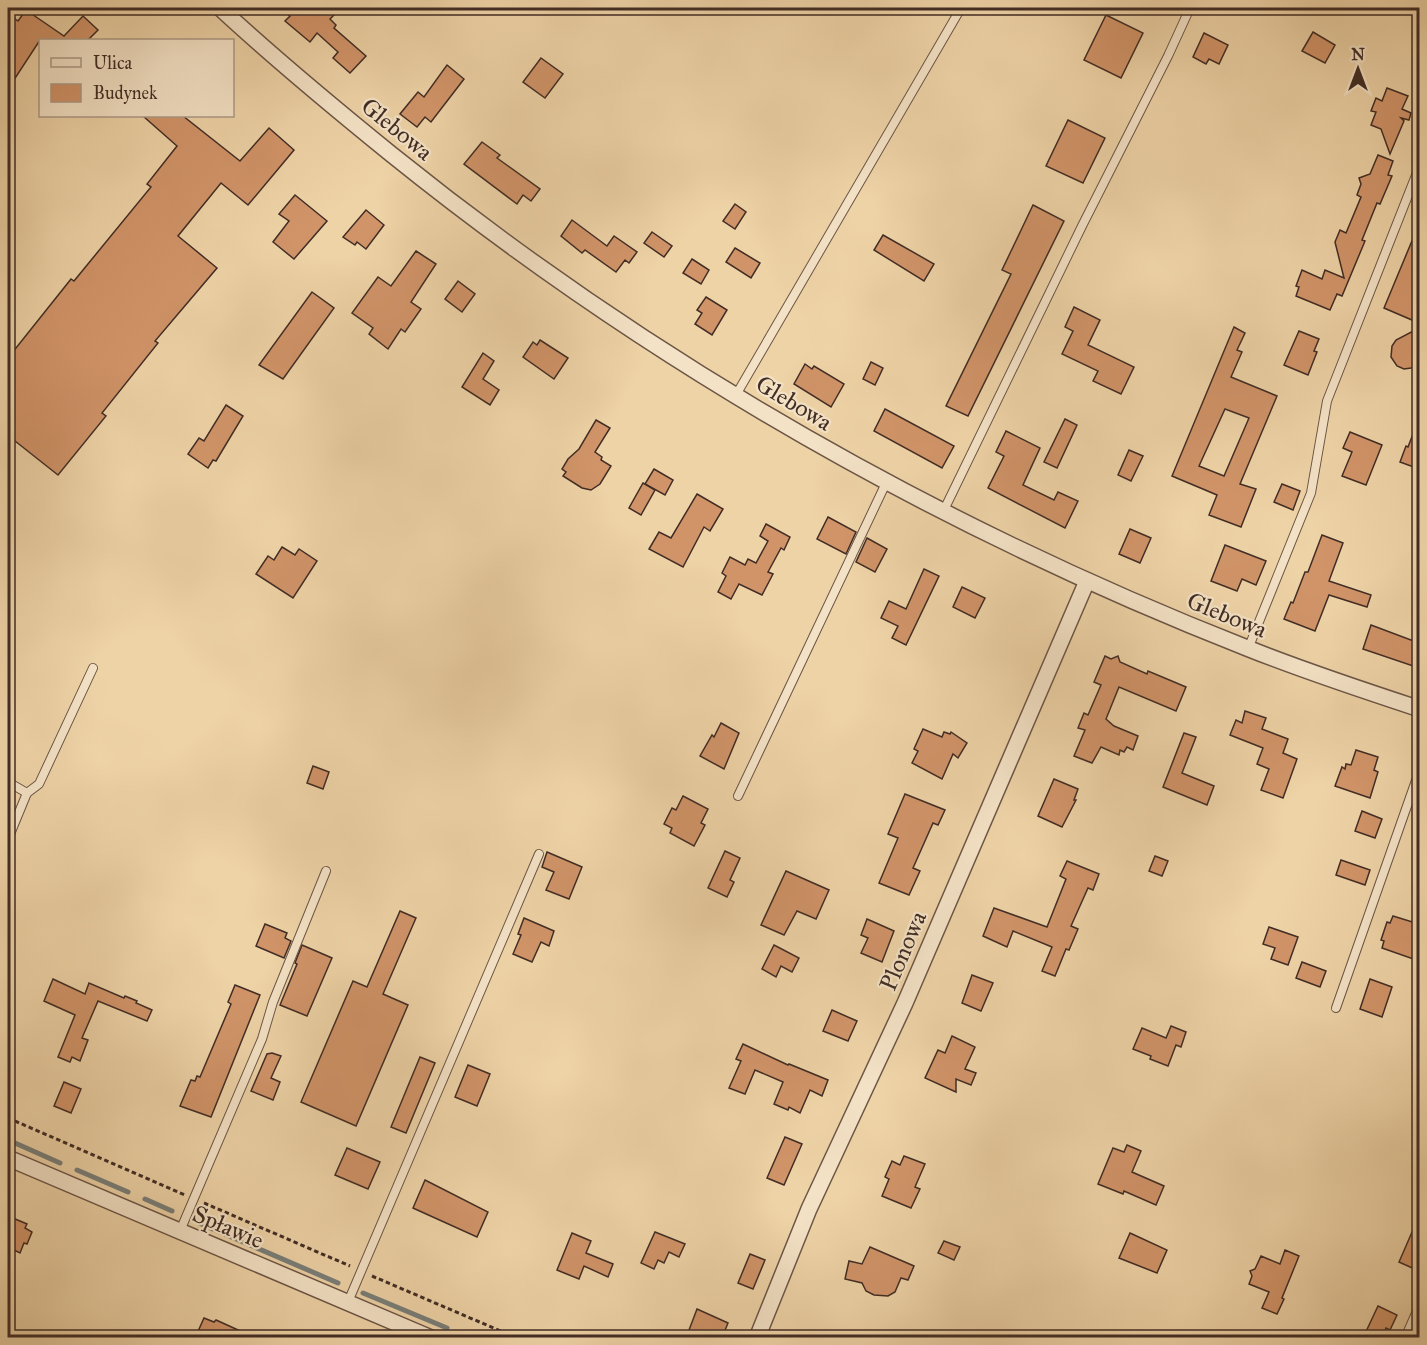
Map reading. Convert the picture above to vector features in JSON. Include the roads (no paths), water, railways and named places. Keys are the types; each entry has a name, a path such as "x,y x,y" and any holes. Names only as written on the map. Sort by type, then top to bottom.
{"street":[{"name":"Glebowa","path":"220,8 312,89 487,229 614,319 736,395 886,483 1087,581 1248,649 1419,709"},
{"name":"Plonowa","path":"757,1338 809,1209 905,1003 1087,581"},
{"name":"Spławie","path":"8,1158 431,1338"}],"lane":[{"path":"736,395 961,8"},
{"path":"943,512 1061,269 1168,57 1190,8"},
{"path":"1248,649 1311,493 1328,401 1419,165"},
{"path":"738,796 886,483"},
{"path":"8,839 27,793 39,784 93,668"},
{"path":"1336,1008 1419,769"},
{"path":"8,782 27,793"},
{"path":"348,1302 539,854"},
{"path":"180,1231 262,1039 273,1002 326,871"},
{"path":"1405,1338 1419,1304"}],"waterway":[{"path":"15,1143 60,1163"},
{"path":"77,1170 128,1192"},
{"path":"145,1199 172,1211"},
{"path":"199,1223 338,1283"},
{"path":"363,1293 447,1328"},
{"path":"461,1335 467,1338"}]}
